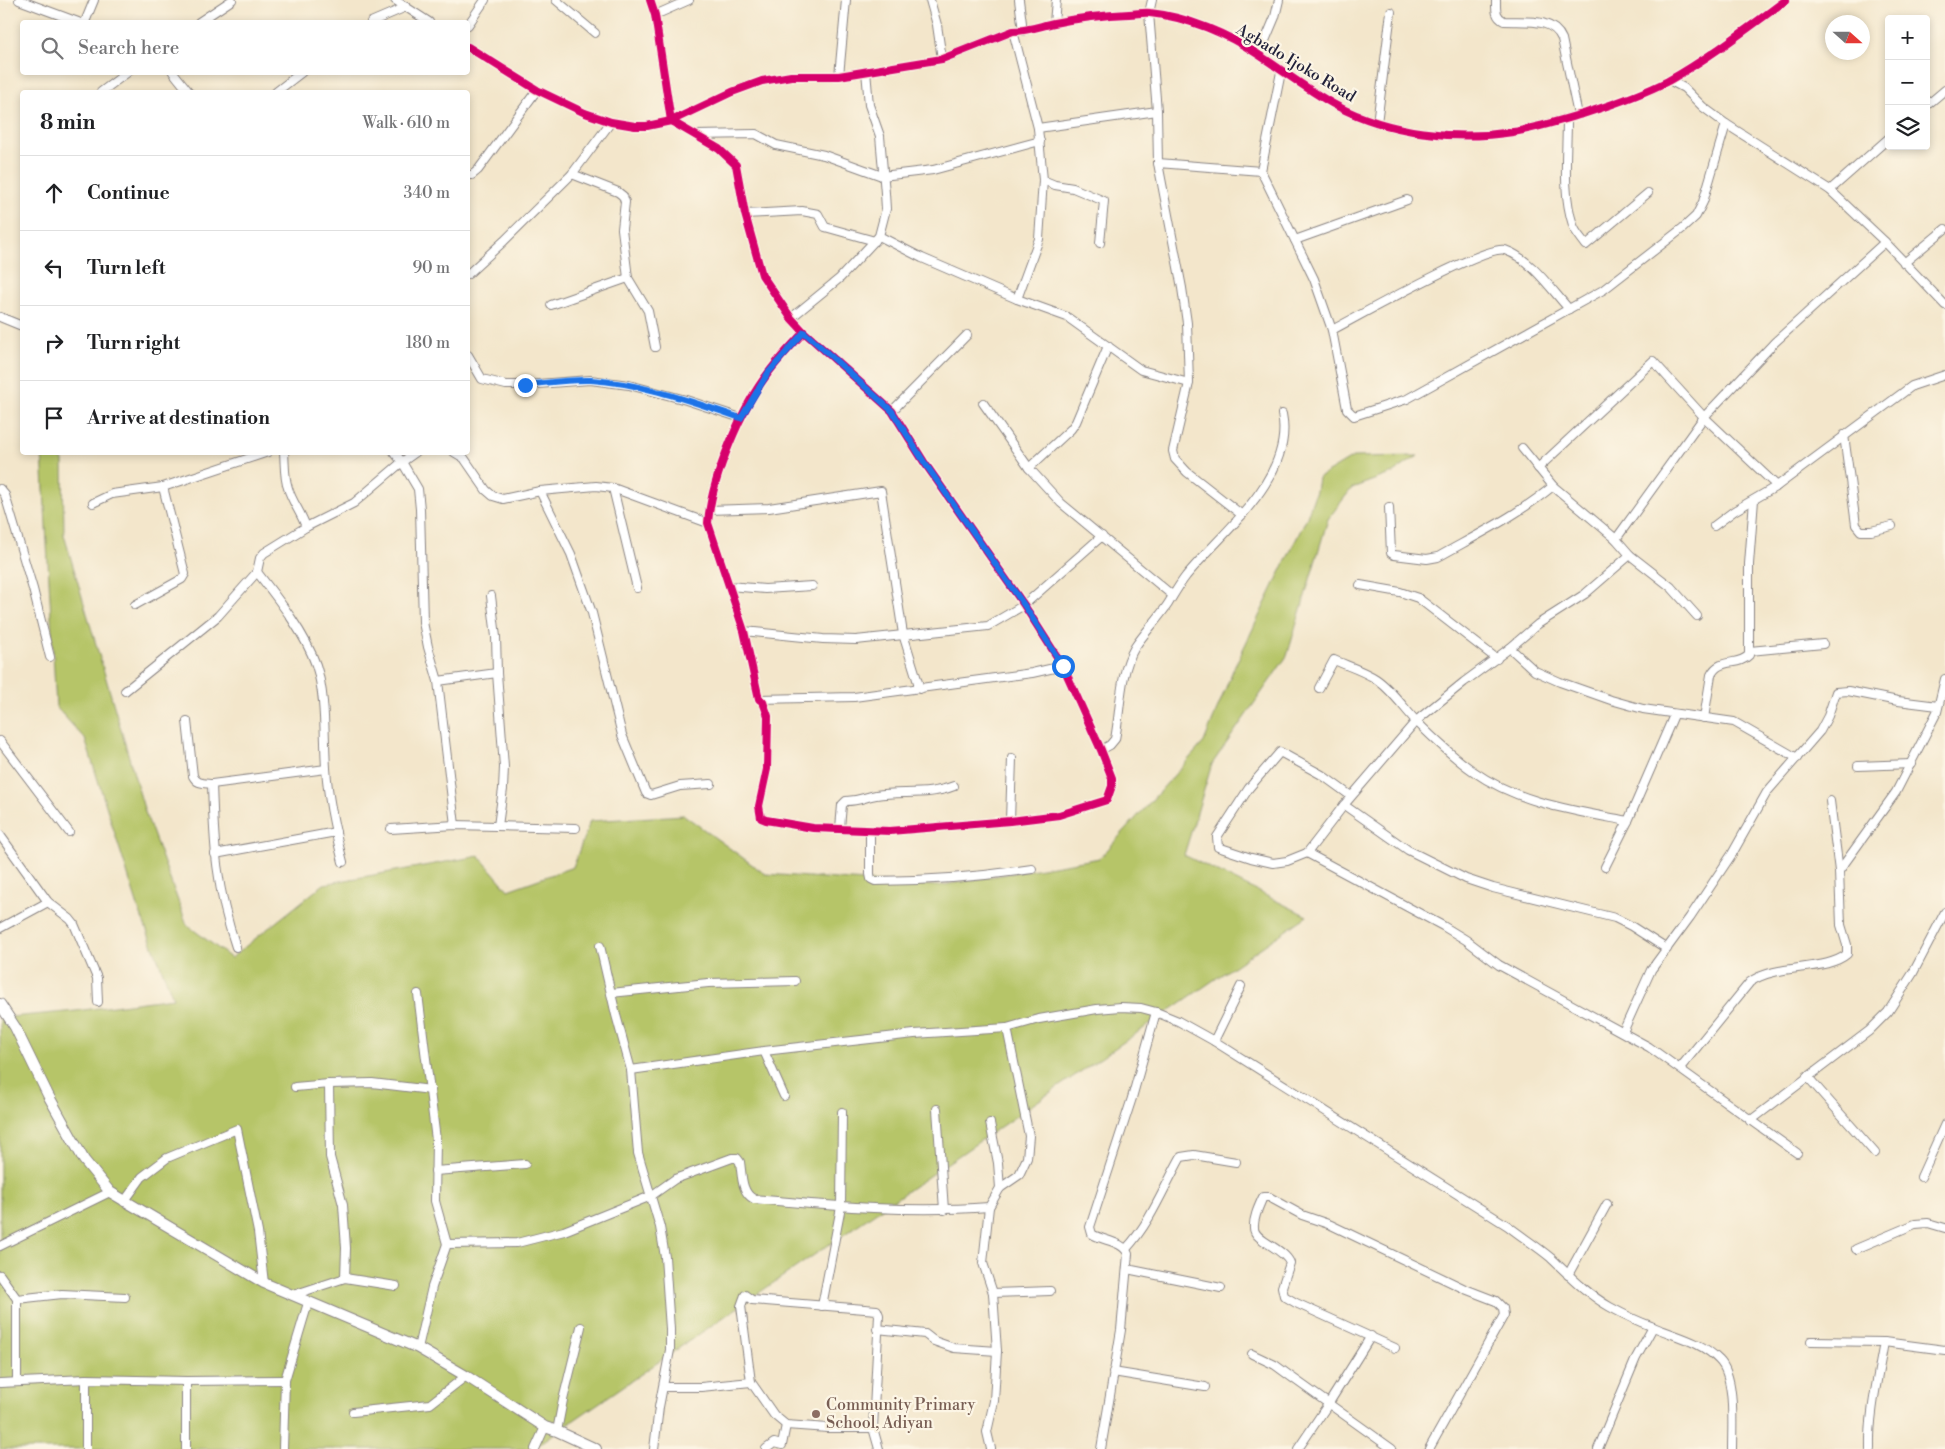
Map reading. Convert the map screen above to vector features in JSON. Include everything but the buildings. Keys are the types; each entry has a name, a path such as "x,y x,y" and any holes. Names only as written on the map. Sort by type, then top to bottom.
{"main road":[{"path":"0,1004 15,1028 48,1095 84,1160 110,1192 264,1284 418,1348 466,1376 545,1427 596,1449"}],"street":[{"path":"19,0 73,20"},
{"path":"86,20 94,0"},
{"path":"202,20 232,0"},
{"path":"395,0 427,20"},
{"path":"470,22 485,0"},
{"path":"556,0 595,34"},
{"path":"650,0 671,121 720,150 736,165 745,214 762,275 791,318 804,332 892,411 924,462 1024,605 1063,666 1101,750 1112,778 1112,786 1106,800 1059,815 890,831 813,828 761,818 759,806 767,769 768,716 763,702 759,699 744,631 708,523 709,510 723,461 741,418 768,373 804,332"},
{"path":"654,15 689,0"},
{"path":"839,76 846,0"},
{"path":"930,0 937,25 942,59"},
{"path":"1018,0 1023,31"},
{"path":"1054,23 1056,0"},
{"path":"1152,0 1149,13 1157,111 1158,163 1185,308 1189,384 1173,451 1175,459 1187,472 1242,515"},
{"path":"1259,55 1275,17 1279,0"},
{"path":"1496,0 1496,13 1499,19 1504,21 1540,22 1552,26 1559,31 1578,115"},
{"name":"Agbado Ijoko Road","path":"470,48 537,90 585,113 611,122 641,126 671,121 732,92 762,81 791,76 839,76 942,59 1013,31 1023,31 1054,23 1106,15 1149,13 1207,28 1259,55 1281,72 1336,106 1360,117 1433,133 1490,135 1514,132 1567,119 1632,98 1669,80 1734,38 1786,0"},
{"path":"376,20 406,7"},
{"path":"1377,122 1391,12"},
{"path":"1013,31 1038,128 1043,180 1039,239 1017,299"},
{"path":"791,318 840,278 877,239 886,209 880,136 870,105 866,71"},
{"path":"1281,72 1261,171 1314,278 1332,330 1347,409 1354,416 1407,399 1570,309 1603,290 1683,228 1696,216 1703,202 1726,124"},
{"path":"104,90 124,75"},
{"path":"175,75 187,90"},
{"path":"279,90 298,75"},
{"path":"1669,80 1684,88 1703,107 1726,124 1830,190 1885,242 1945,305"},
{"path":"470,176 472,176 478,170 537,90"},
{"path":"1927,105 1945,90"},
{"path":"1038,128 1157,111"},
{"path":"1567,119 1570,211 1574,227 1586,245 1648,193"},
{"path":"470,272 572,174 611,122"},
{"path":"694,135 756,134 776,145 824,155 882,176 933,170 1040,140"},
{"path":"1830,190 1885,142"},
{"path":"1158,163 1261,171"},
{"path":"572,174 618,192 623,196 625,202 622,229 628,278 648,311 655,347"},
{"path":"1043,180 1055,185 1073,188 1104,201 1100,243"},
{"path":"1295,240 1407,200"},
{"path":"745,214 802,211 818,214 826,227 877,239 1017,299 1067,317 1141,370 1189,384"},
{"path":"1904,263 1945,229"},
{"path":"1616,539 1704,418 1775,342 1885,242"},
{"path":"1332,330 1398,294 1479,255 1502,249 1521,257 1570,309"},
{"path":"551,305 628,278"},
{"path":"0,317 20,325"},
{"path":"892,411 968,335"},
{"path":"1029,468 1071,429 1076,422 1108,346"},
{"path":"470,359 482,379 506,384 525,385 590,380 619,384 686,400 741,418"},
{"path":"1538,468 1653,361 1704,418 1777,486"},
{"path":"1714,526 1734,511 1777,486 1912,386 1945,375"},
{"path":"983,404 1029,468 1061,503 1172,594"},
{"path":"1101,750 1115,740 1124,677 1130,656 1186,576 1242,515 1269,478 1278,460 1284,434 1282,414"},
{"path":"1844,435 1856,525 1861,530 1870,531 1892,526"},
{"path":"1522,448 1553,486 1616,539 1630,555 1671,587 1697,616"},
{"path":"93,503 112,494 163,487 259,455"},
{"path":"284,455 287,487 306,526"},
{"path":"396,455 418,490 423,622 438,681 456,825"},
{"path":"125,691 218,616 257,572 260,558 264,553 306,526 354,503 412,455"},
{"path":"459,455 464,458 486,490 493,496 503,499 540,491 596,486 613,488 708,523"},
{"path":"1389,507 1391,553 1427,559 1438,557 1514,514 1553,486"},
{"path":"136,606 182,579 185,574 163,487"},
{"path":"0,488 5,495 50,657"},
{"path":"613,488 637,588"},
{"path":"540,491 570,554 592,613 622,735 646,793 651,795 680,786 711,784"},
{"path":"709,510 769,508 881,491 902,634 920,689"},
{"path":"1704,718 1710,675 1714,669 1719,665 1745,659 1749,655 1749,564 1754,500"},
{"path":"744,631 856,640 988,626 1024,605 1102,536"},
{"path":"1351,796 1322,775 1280,752 1249,788 1217,837 1218,848 1273,863 1287,861 1307,853 1351,796 1416,721 1464,682 1497,659 1538,624 1585,594 1630,555"},
{"path":"257,572 282,605 304,641 316,666 324,720 326,769 343,862"},
{"path":"1360,585 1400,592 1418,598 1497,659"},
{"path":"729,586 765,589 812,586"},
{"path":"491,596 496,637 504,767 498,826"},
{"path":"1750,650 1822,644"},
{"path":"1510,648 1535,671 1560,682 1642,709 1734,722 1797,758"},
{"path":"1319,688 1334,660 1376,679 1416,721 1473,771 1491,782 1553,806 1628,821"},
{"path":"759,699 844,698 1032,673 1063,666"},
{"path":"438,681 497,674"},
{"path":"1839,871 1896,792 1937,709 1945,679"},
{"path":"1623,1032 1651,970 1732,854 1767,792 1820,731 1828,716 1836,692 1848,691 1937,709 1945,716"},
{"path":"1605,867 1628,821 1674,715"},
{"path":"187,721 193,776 200,783 212,784 326,769"},
{"path":"0,741 69,832"},
{"path":"1010,821 1012,758"},
{"path":"1858,766 1911,764"},
{"path":"212,784 215,854 223,906 236,947"},
{"path":"840,828 842,805 846,801 857,801 874,795 940,791 954,786"},
{"path":"1680,1068 1750,982 1766,973 1828,962 1842,958 1847,954 1847,945 1841,925 1839,871 1830,801"},
{"path":"1344,805 1408,850 1466,879 1493,888 1615,918 1667,949"},
{"path":"391,829 456,825 576,828"},
{"path":"870,830 870,874 875,881 974,878 1032,869"},
{"path":"215,854 336,832"},
{"path":"0,834 48,902 74,924 96,978 98,1002"},
{"path":"1307,853 1443,926 1466,940 1499,965 1659,1053 1797,1153"},
{"path":"0,928 48,902"},
{"path":"1750,1120 1869,1030 1888,1012 1913,973 1945,912"},
{"path":"600,946 631,1070 638,1153 660,1227 668,1288 670,1350 664,1387 658,1407 654,1449"},
{"path":"611,993 708,983 795,980"},
{"path":"1214,1041 1241,986"},
{"path":"418,994 436,1140 435,1201 447,1244 432,1287 418,1348"},
{"path":"631,1070 764,1051 914,1034 1007,1028 1039,1019 1097,1009 1141,1008 1156,1012 1178,1021 1214,1041 1508,1226 1610,1307 1653,1327 1679,1335 1720,1360 1727,1372 1730,1394 1732,1449"},
{"path":"1101,1449 1121,1330 1128,1254 1126,1249 1120,1245 1100,1239 1092,1234 1090,1227 1140,1071 1156,1012"},
{"path":"991,1449 987,1432 994,1401 997,1351 993,1294 983,1263 989,1206 1000,1188 1019,1175 1027,1158 1028,1136 1007,1028"},
{"path":"764,1051 784,1096"},
{"path":"1807,1076 1875,1153"},
{"path":"295,1087 372,1083 431,1090"},
{"path":"329,1084 330,1157 343,1205 346,1248 345,1278"},
{"path":"937,1109 944,1210"},
{"path":"822,1306 841,1207 842,1112"},
{"path":"990,1123 998,1163 1000,1188"},
{"path":"1921,1177 1945,1124"},
{"path":"124,1202 142,1177 167,1158 237,1129 258,1232 264,1284"},
{"path":"1126,1249 1151,1217 1180,1157 1194,1155 1236,1162"},
{"path":"447,1244 518,1243 564,1232 651,1196 675,1179 708,1165 732,1158 737,1158 740,1162 745,1192 748,1197 754,1200 841,1207 944,1210 989,1206"},
{"path":"435,1171 526,1164"},
{"path":"0,1246 110,1192"},
{"path":"1395,1348 1284,1296 1282,1287 1290,1263 1288,1258 1257,1236 1253,1230 1254,1221 1263,1197 1269,1197 1302,1214 1332,1225 1465,1289 1496,1301 1503,1308 1504,1315 1429,1449"},
{"path":"1568,1275 1608,1204"},
{"path":"1856,1248 1915,1224 1928,1223 1945,1228"},
{"path":"1127,1269 1221,1288"},
{"path":"0,1275 17,1299 17,1382"},
{"path":"293,1295 345,1278 396,1286"},
{"path":"993,1294 1050,1291"},
{"path":"17,1299 62,1294 124,1297"},
{"path":"873,1428 828,1428 786,1424 774,1415 751,1382 741,1306 745,1295 752,1300 877,1310 879,1315 873,1428 879,1449"},
{"path":"284,1449 285,1380 308,1303"},
{"path":"557,1431 581,1327"},
{"path":"1598,1449 1636,1358 1653,1327"},
{"path":"877,1329 925,1334 934,1341 954,1348 997,1351"},
{"path":"1298,1449 1371,1336"},
{"path":"1811,1341 1884,1342 1945,1350"},
{"path":"1870,1449 1872,1410 1884,1342"},
{"path":"1252,1354 1275,1366 1392,1449"},
{"path":"1113,1372 1205,1387"},
{"path":"353,1412 430,1404 466,1376"},
{"path":"0,1383 86,1379 285,1380"},
{"path":"86,1379 86,1449"},
{"path":"186,1381 186,1449"},
{"path":"664,1387 701,1387 751,1382"},
{"path":"766,1449 774,1443 782,1445 786,1424"},
{"path":"535,1449 545,1427"}],"green space":[{"path":"42,455 53,455 63,460 64,535 145,812 187,925 231,958 324,884 479,856 508,890 573,867 590,821 684,815 765,874 937,886 1100,858 1204,742 1233,670 1307,517 1316,491 1318,478 1353,457 1418,456 1393,473 1352,488 1328,519 1287,656 1212,764 1184,855 1307,916 532,1449 0,1449 0,1018 76,1011 173,998 139,910 85,739 56,707"}],"cycle path":[{"path":"650,0 655,15 671,121 719,149 736,165 745,214 762,275 791,318 804,332 892,411 924,462 1024,605 1063,666 1101,750 1112,778 1112,786 1107,800 1059,815 890,831 813,828 761,818 759,806 767,769 768,716 763,702 759,699 744,631 708,523 710,505 722,465 748,404 769,372 804,332"},
{"path":"470,48 537,90 585,113 611,122 647,126 671,121 732,92 762,81 791,76 839,76 942,59 1013,31 1082,18 1148,13 1179,18 1234,40 1269,61 1307,88 1337,106 1357,115 1378,123 1422,133 1468,136 1513,132 1540,126 1596,110 1648,91 1698,63 1786,0"}],"place":[{"name":"Community Primary School, Adiyan","path":"816,1414"}],"route":[{"path":"525,385 590,380 629,385 686,400 741,418 768,373 804,332 892,411 924,462 1024,605 1063,666"}]}
